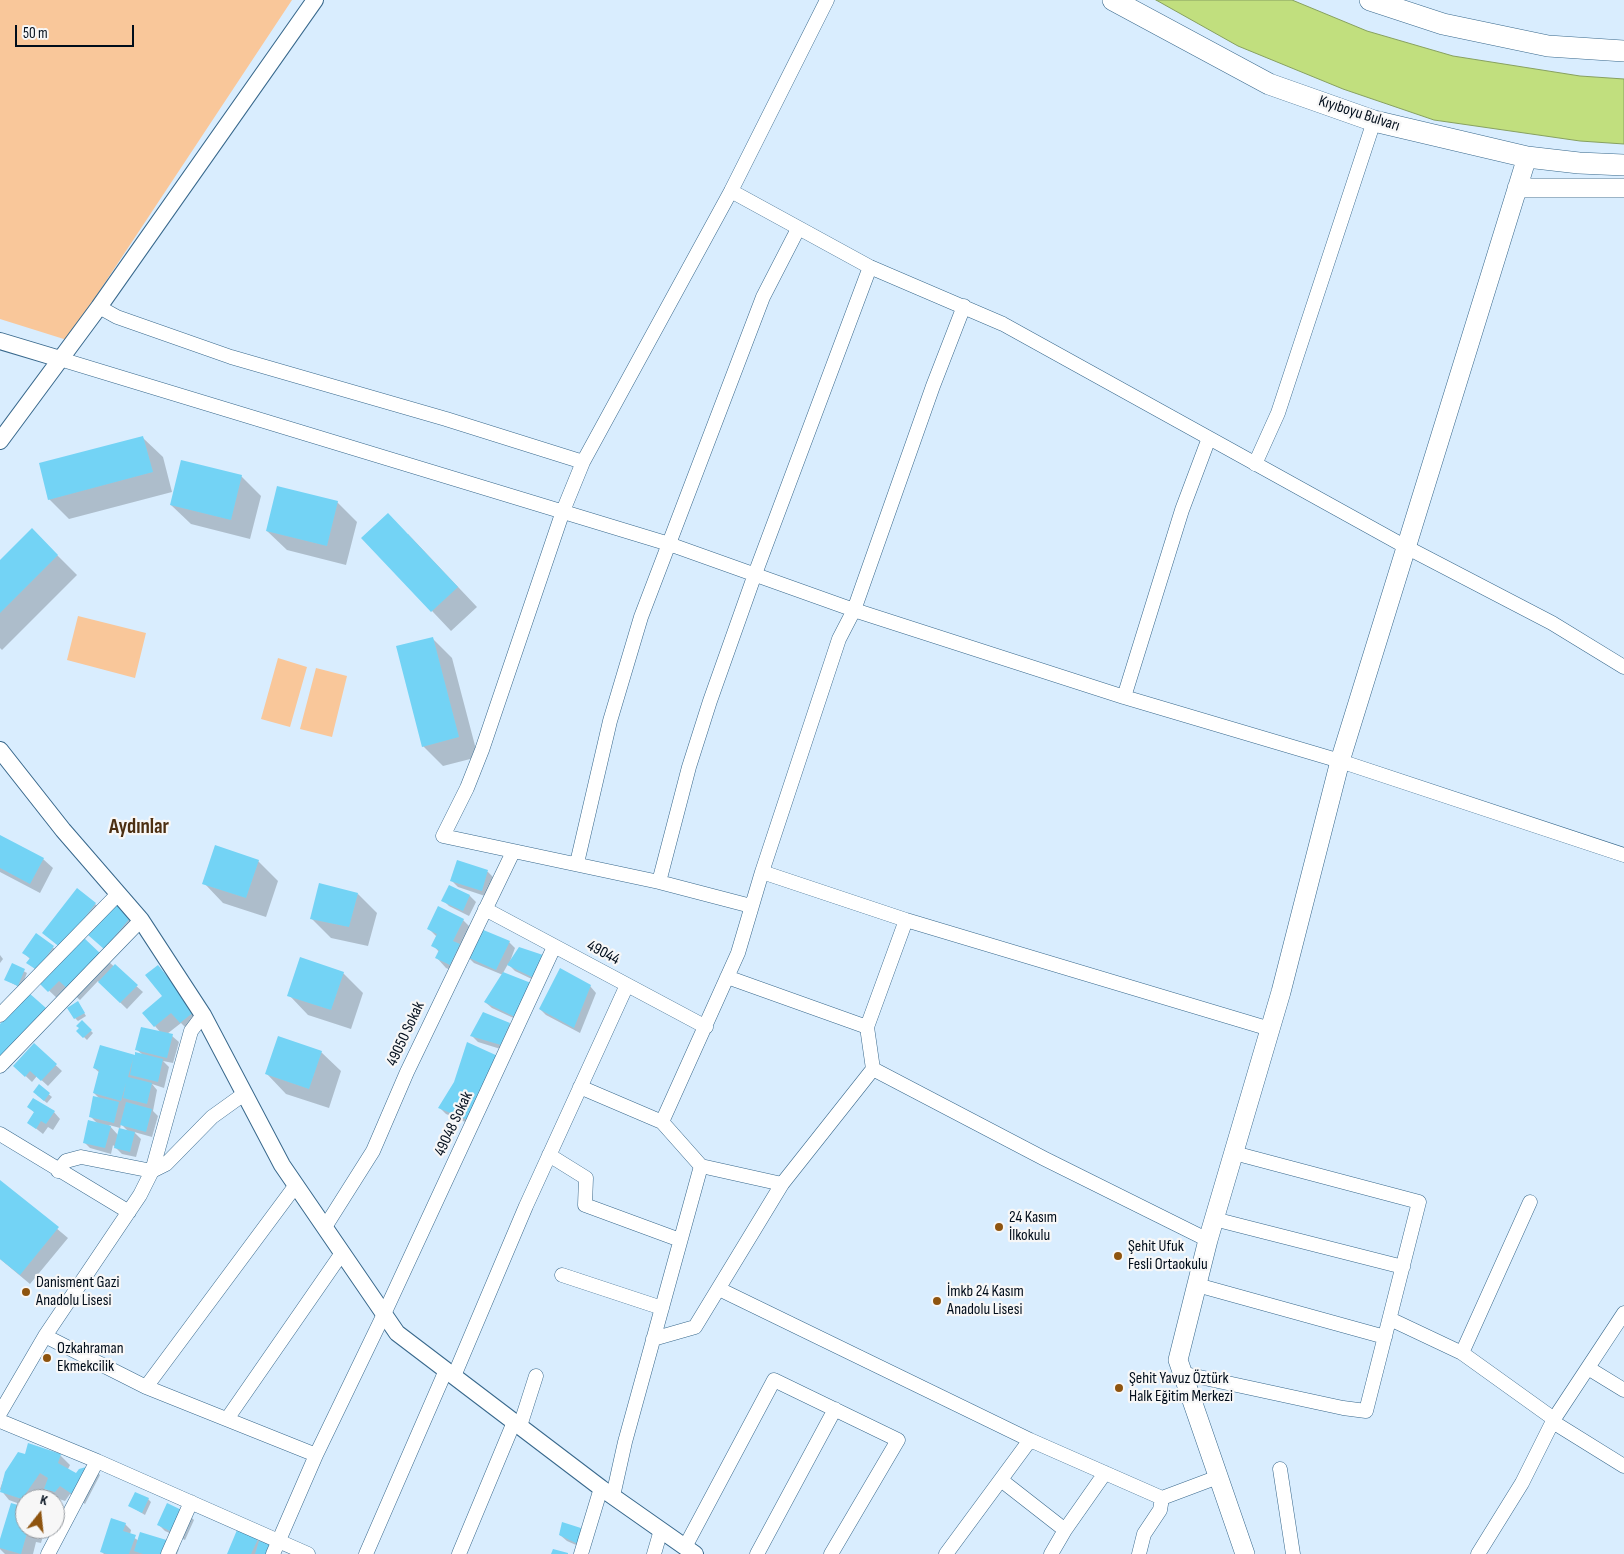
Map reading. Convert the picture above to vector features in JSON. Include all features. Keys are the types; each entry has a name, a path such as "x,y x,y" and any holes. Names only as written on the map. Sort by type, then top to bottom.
{"main road":[{"name":"Kıyıboyu Bulvarı","path":"1113,0 1269,84 1374,121 1526,157 1580,163 1624,165"},
{"path":"1370,0 1443,24 1548,46 1624,51"},
{"path":"1245,1554 1178,1360 1208,1240 1270,1029 1340,761 1526,157"},
{"path":"1517,188 1624,188"}],"street":[{"path":"0,441 99,307 315,0"},
{"path":"751,906 577,863 513,852 443,836 467,788 482,750 563,511 583,462 731,191 827,0"},
{"path":"1256,464 1278,413 1374,121"},
{"path":"731,191 870,267 1004,324 1406,547 1552,623 1624,667"},
{"path":"577,863 624,669 763,297 798,229"},
{"path":"659,882 689,766 755,574 870,267"},
{"path":"662,1122 738,953 751,906 838,639 854,610 933,386 964,306"},
{"path":"99,307 117,317 231,357 446,419 583,462"},
{"path":"0,341 670,544 854,610 1124,697 1340,761 1624,854"},
{"path":"1124,697 1182,510 1209,438"},
{"path":"0,750 63,830 142,920 202,1015 282,1165 398,1333 607,1492 690,1550 774,1380 898,1440 831,1554"},
{"name":"49050 Sokak","path":"325,1227 373,1151 407,1072 513,852"},
{"path":"762,872 906,920 1270,1029"},
{"path":"0,1015 118,894"},
{"name":"49044","path":"485,909 554,948 706,1027"},
{"path":"0,1066 142,920"},
{"path":"653,1339 695,1327 782,1184 873,1069 867,1027 906,920"},
{"name":"49048 Sokak","path":"276,1547 316,1455 384,1314 554,948"},
{"path":"728,977 867,1027"},
{"path":"366,1554 627,985"},
{"path":"0,1413 45,1336 129,1212 152,1171 192,1031 202,1015"},
{"path":"873,1069 1045,1160 1208,1240"},
{"path":"580,1087 662,1122 701,1166 782,1184"},
{"path":"58,1171 66,1161 81,1157 152,1171 166,1164 212,1117 244,1094"},
{"path":"0,1134 58,1171 129,1212"},
{"path":"1182,1373 1343,1408 1366,1410 1419,1202 1234,1154"},
{"path":"549,1155 586,1178 585,1205 680,1240"},
{"path":"581,1554 607,1492 662,1308 701,1166"},
{"path":"146,1387 296,1186"},
{"path":"1462,1353 1530,1202"},
{"path":"1214,1219 1403,1267"},
{"path":"228,1419 342,1253"},
{"path":"562,1275 662,1308"},
{"path":"1197,1285 1385,1337"},
{"path":"719,1289 1030,1440 1162,1498 1218,1477"},
{"path":"1478,1554 1522,1483 1554,1421 1624,1313"},
{"path":"1390,1319 1462,1353 1554,1421 1624,1466"},
{"path":"45,1336 146,1387 316,1455"},
{"path":"1588,1368 1624,1390"},
{"path":"459,1554 517,1424 536,1376"},
{"path":"756,1554 835,1410"},
{"path":"0,1421 97,1460 191,1502 276,1547 308,1554"},
{"path":"946,1554 1030,1440"},
{"path":"48,1554 97,1460"},
{"path":"1280,1469 1293,1554"},
{"path":"1051,1554 1105,1473"},
{"path":"1001,1480 1066,1530"},
{"path":"1139,1554 1144,1534 1160,1510 1162,1498"},
{"path":"168,1554 191,1502"},
{"path":"654,1554 661,1530"}],"shaded area":[{"path":"0,0 292,0 67,340 0,319"},
{"path":"1156,0 1292,0 1367,31 1453,56 1580,76 1624,79 1624,144 1580,141 1434,120 1343,89 1238,46"},
{"path":"78,616 146,633 135,678 67,660"},
{"path":"278,658 307,667 290,727 261,719"},
{"path":"316,668 347,676 332,737 300,729"}],"building":[{"path":"143,436 153,472 48,500 39,463"},
{"path":"181,460 242,475 231,520 170,505"},
{"path":"277,486 338,501 327,546 266,531"},
{"path":"388,513 458,587 431,612 361,538"},
{"path":"32,528 58,555 0,613 0,560"},
{"path":"433,637 459,737 422,747 396,646"},
{"path":"0,835 44,858 30,884 0,868"},
{"path":"215,845 259,860 246,898 202,884"},
{"path":"457,860 488,870 482,891 450,881"},
{"path":"319,883 358,893 349,927 310,919"},
{"path":"449,885 470,895 463,911 441,901"},
{"path":"77,888 96,903 61,948 42,933"},
{"path":"115,903 131,917 104,949 88,935"},
{"path":"438,906 464,919 453,941 460,944 450,965 435,958 439,950 431,946 437,934 427,929"},
{"path":"481,929 510,941 496,970 467,957"},
{"path":"36,933 54,946 37,970 26,963 30,958 22,953"},
{"path":"83,937 103,956 70,991 59,981 48,992 40,984 46,978 44,977"},
{"path":"519,947 543,955 534,978 507,965"},
{"path":"300,957 344,972 331,1010 287,996"},
{"path":"12,963 25,969 18,986 4,980"},
{"path":"115,964 138,985 120,1003 98,982"},
{"path":"158,965 195,1011 180,1023 171,1013 154,1027 142,1013 162,996 145,975"},
{"path":"560,968 591,985 574,1028 539,1009"},
{"path":"503,972 531,983 515,1017 484,1002"},
{"path":"29,993 46,1008 0,1058 0,1024"},
{"path":"78,1001 85,1013 74,1019 67,1008"},
{"path":"483,1012 510,1023 501,1045 470,1036"},
{"path":"82,1020 92,1030 83,1038 76,1031 79,1028 76,1026"},
{"path":"141,1027 173,1034 167,1058 135,1050"},
{"path":"278,1036 322,1051 309,1089 265,1074"},
{"path":"467,1042 500,1057 468,1120 438,1108 454,1082"},
{"path":"34,1043 57,1064 41,1081 30,1071 25,1077 13,1066"},
{"path":"100,1045 135,1055 135,1052 163,1059 158,1082 130,1075 133,1059 128,1077 152,1083 147,1104 123,1098 126,1083 121,1101 93,1093 99,1070 93,1068"},
{"path":"39,1084 50,1093 44,1101 33,1092"},
{"path":"93,1096 119,1102 114,1123 89,1117"},
{"path":"33,1098 55,1111 46,1124 41,1121 36,1129 27,1123 34,1112 27,1107"},
{"path":"126,1102 152,1109 146,1132 120,1125"},
{"path":"88,1120 111,1126 105,1148 83,1143"},
{"path":"119,1128 135,1132 130,1152 114,1148"},
{"path":"0,1180 59,1227 20,1275 0,1259"},
{"path":"28,1443 61,1454 58,1463 76,1473 79,1469 86,1467 75,1496 60,1486 58,1489 44,1489 48,1478 40,1473 29,1489 15,1489 15,1497 0,1492 5,1472 18,1452 25,1454"},
{"path":"135,1492 149,1498 142,1513 128,1506"},
{"path":"11,1503 15,1504 15,1539 25,1539 21,1554 0,1548 0,1539"},
{"path":"167,1503 188,1513 179,1535 157,1525"},
{"path":"111,1518 126,1523 123,1531 136,1535 129,1554 107,1554 100,1552"},
{"path":"562,1522 584,1529 578,1544 559,1535"},
{"path":"237,1530 258,1539 251,1554 227,1554"},
{"path":"140,1532 173,1542 169,1554 143,1554 134,1551"},
{"path":"259,1541 272,1544 269,1554 255,1554"},
{"path":"553,1549 568,1553 568,1554 551,1554"}],"place":[{"name":"24 Kasım İlkokulu","path":"999,1227"},
{"name":"Şehit Ufuk Fesli Ortaokulu","path":"1118,1256"},
{"name":"Danisment Gazi Anadolu Lisesi","path":"26,1292"},
{"name":"İmkb 24 Kasım Anadolu Lisesi","path":"937,1301"},
{"name":"Ozkahraman Ekmekcilik","path":"47,1358"},
{"name":"Şehit Yavuz Öztürk Halk Eğitim Merkezi","path":"1119,1388"}],"district":[{"name":"Aydınlar","path":"139,828"}]}
